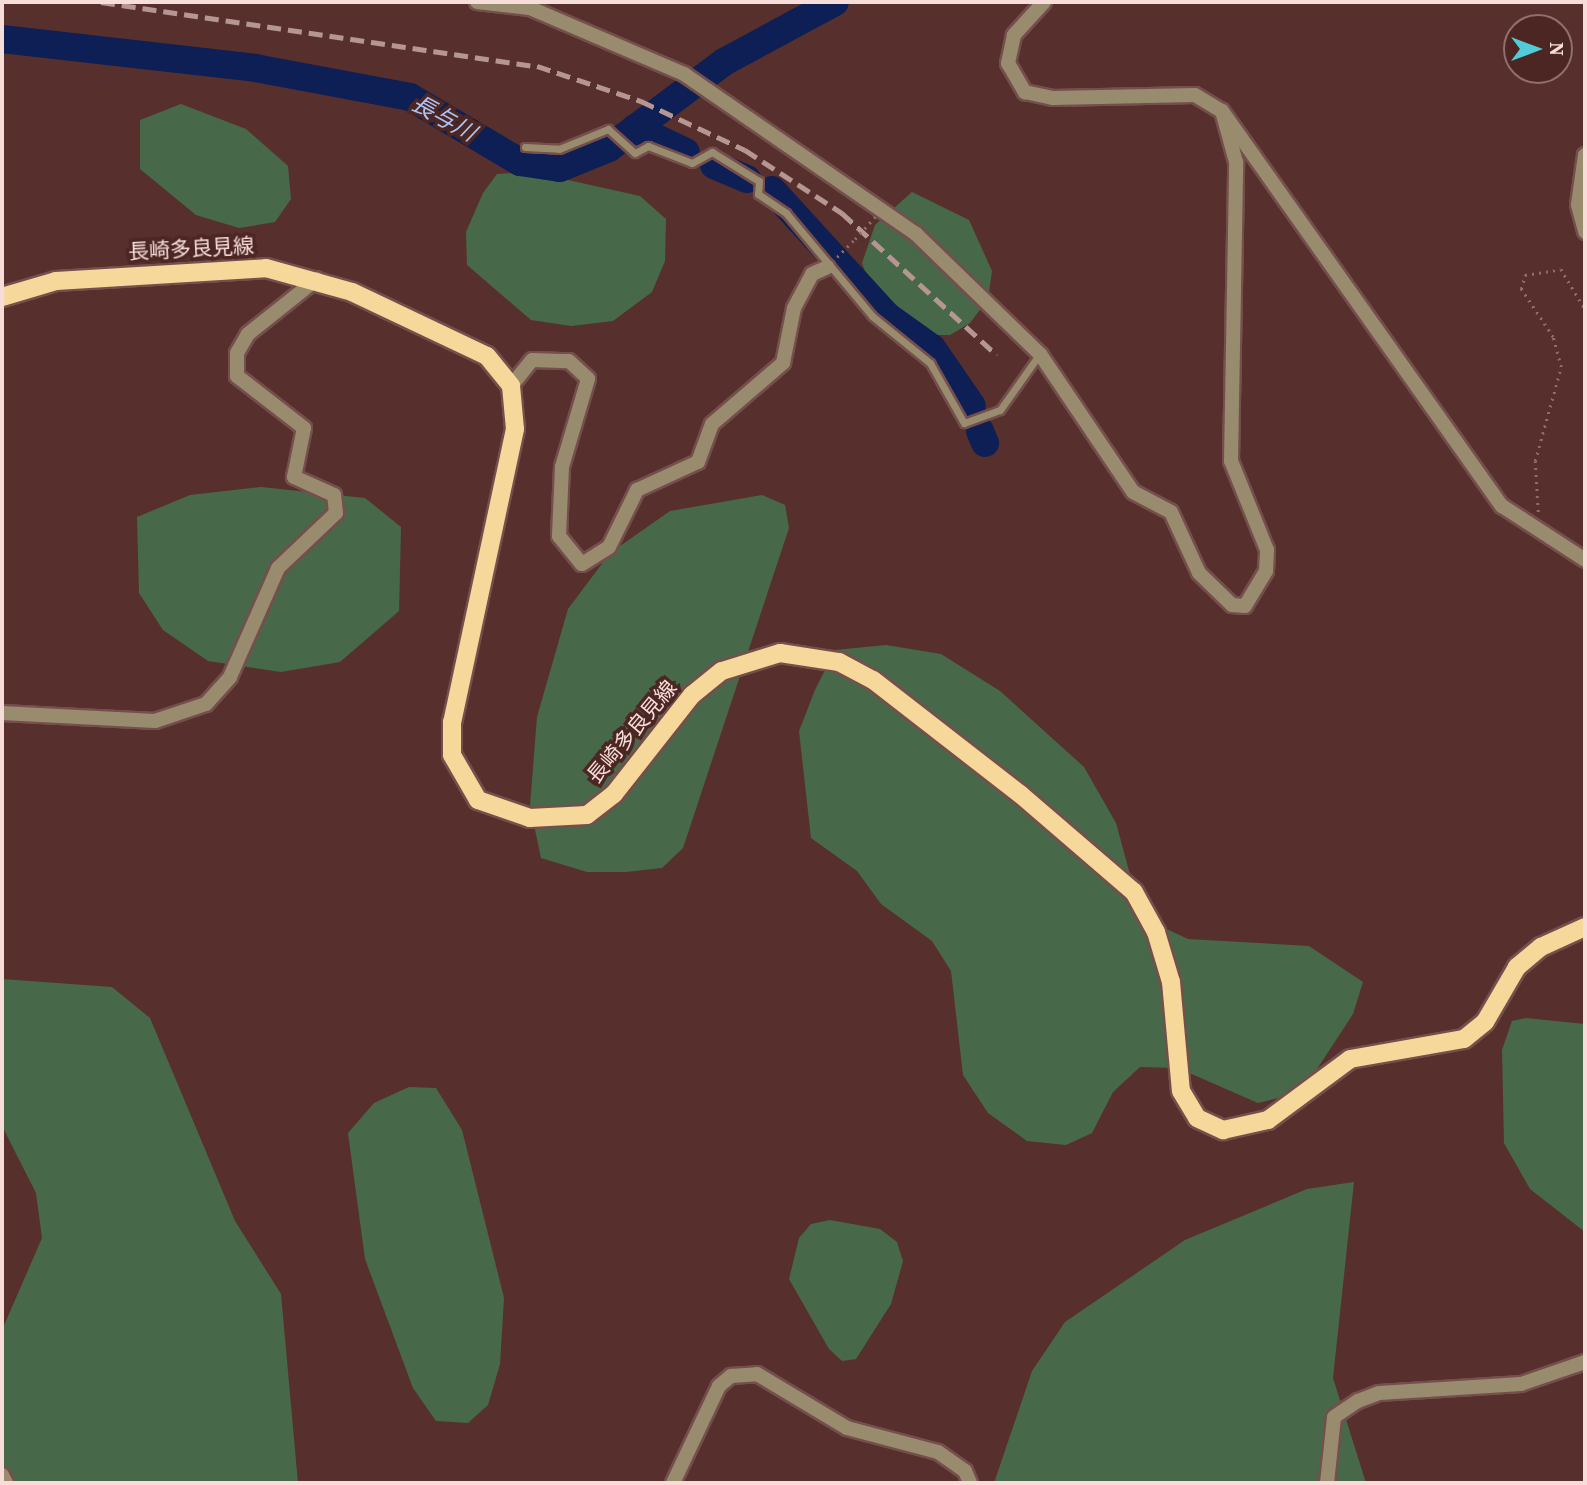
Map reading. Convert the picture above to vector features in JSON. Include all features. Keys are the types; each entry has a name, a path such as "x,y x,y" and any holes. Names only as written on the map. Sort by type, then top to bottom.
{"main road":[{"name":"長崎多良見線","path":"2,297 57,281 218,267 317,279 487,356 512,386 515,429 452,722 452,755 462,779 478,800 505,814 568,820 587,815 614,794 692,695 752,657 809,654 839,662 873,680 1010,786 1134,892 1156,932 1171,982 1181,1091 1197,1118 1223,1130 1268,1121 1350,1059 1464,1039 1485,1022 1517,967 1541,947 1585,927"}],"street":[{"path":"477,2 530,8 684,74 733,104 916,234 1040,354 1133,492 1171,512 1199,573 1232,605 1245,606 1266,571 1267,550 1231,461 1236,162 1222,111"},
{"path":"1044,2 1012,45 1008,63 1025,92 1053,98 1195,95 1222,111 1502,506 1585,560"},
{"path":"1585,155 1578,225 1585,232"},
{"path":"512,386 532,360 569,361 588,379 562,467 559,536 582,564 609,547 637,490 698,462 712,424 783,363 794,308 812,274 828,267"},
{"path":"2,713 155,721 206,704 230,677 278,568 336,513 334,495 294,477 304,428 237,376 237,353 248,334 317,279"},
{"path":"1327,1483 1334,1417 1358,1401 1379,1393 1521,1384 1585,1362"},
{"path":"673,1483 719,1386 730,1376 757,1374 847,1428 938,1452 965,1471 970,1483"},
{"path":"2,1475 6,1483"}],"lane":[{"path":"525,147 559,149 608,129 635,153 648,146 692,163 712,152 759,181 758,194 786,213 828,267 872,316 930,363 964,422 1000,410 1040,354"}],"path":[{"path":"846,248 875,217"},
{"path":"1543,533 1532,490 1535,461 1561,367 1553,337 1521,289 1525,275 1561,269 1585,309"}],"green space":[{"path":"181,104 246,129 288,166 291,199 275,222 239,228 196,215 140,169 140,120"},
{"path":"532,172 640,196 666,219 665,261 652,292 613,321 571,326 531,320 467,265 466,232 483,193 497,174"},
{"path":"912,192 969,220 992,271 988,299 970,323 950,335 929,335 896,315 873,292 862,263 875,225"},
{"path":"261,487 365,498 401,527 399,611 340,662 281,672 208,661 163,630 139,593 137,517 190,495"},
{"path":"762,495 785,505 789,528 683,848 662,868 626,872 587,872 541,858 530,806 537,717 568,609 610,553 670,511"},
{"path":"886,645 941,654 1000,691 1084,767 1116,823 1131,878 1160,926 1188,939 1309,946 1363,982 1353,1014 1302,1092 1258,1103 1178,1068 1140,1067 1113,1092 1092,1133 1066,1145 1027,1141 988,1113 963,1075 951,971 932,941 881,904 857,871 811,838 799,731 835,650"},
{"path":"2,979 112,987 150,1018 235,1221 281,1294 298,1483 2,1483 2,1330 42,1238 36,1193 2,1126"},
{"path":"1526,1018 1585,1024 1585,1232 1530,1189 1504,1143 1502,1050 1512,1021"},
{"path":"409,1087 436,1088 462,1130 504,1298 500,1364 488,1405 468,1423 436,1421 413,1388 365,1259 348,1133 374,1103"},
{"path":"1354,1182 1333,1378 1366,1483 994,1483 1032,1371 1065,1322 1185,1240 1307,1189"},
{"path":"830,1220 880,1229 897,1242 903,1261 891,1304 856,1359 842,1361 829,1349 789,1279 799,1238 811,1224"}],"waterway":[{"name":"長与川","path":"2,39 255,68 410,97 520,162 560,168 609,148 724,62 835,2"},
{"path":"635,128 686,152"},
{"path":"714,165 747,179"},
{"path":"772,190 887,316 932,348 972,406"},
{"path":"980,431 985,443"}],"railway":[{"path":"101,2 537,66 641,101 745,150 842,213 997,355"}]}
